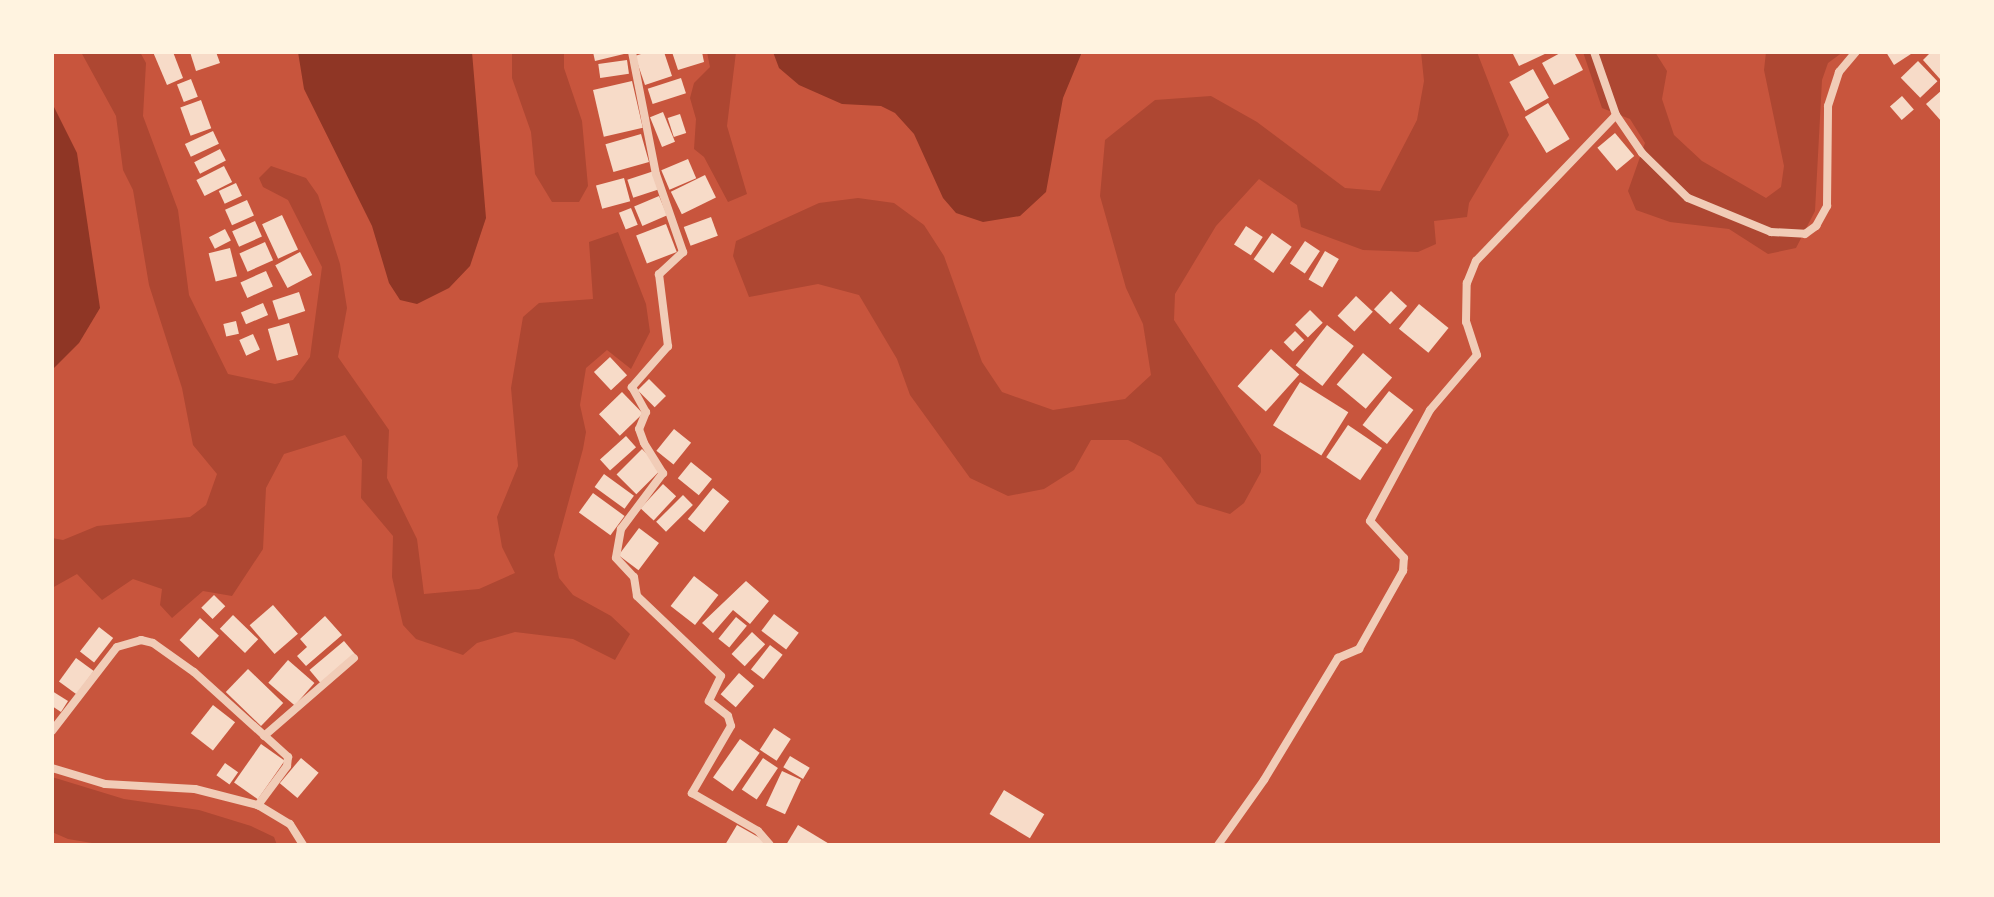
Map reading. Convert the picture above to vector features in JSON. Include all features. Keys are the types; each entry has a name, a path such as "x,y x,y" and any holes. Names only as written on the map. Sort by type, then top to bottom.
{"street":[{"path":"632,52 656,174 683,252 659,274 668,346 632,387 646,412 639,429 644,443 663,473 621,529 616,558 634,577 637,596 721,676 709,701 728,716 731,726 692,793 758,831 770,845"},
{"path":"1594,52 1616,115 1642,153 1688,198 1771,232 1805,234 1816,226 1827,206 1828,106 1839,72 1856,52"},
{"path":"1218,845 1264,780 1338,658 1359,649 1403,571 1404,558 1370,521 1430,410 1477,355 1466,322 1467,283 1476,261 1616,115"},
{"path":"52,731 117,647 141,640 194,672 289,761 258,805"},
{"path":"264,736 354,658"},
{"path":"52,768 105,784 195,789 258,805 290,824 303,845"}],"shaded area":[{"path":"81,52 140,52 146,63 143,116 178,210 189,295 228,374 275,384 293,380 310,357 322,267 288,200 263,187 259,178 271,166 306,178 318,195 340,264 347,308 338,357 389,430 387,478 417,539 424,594 479,589 515,573 502,547 497,517 518,466 511,388 523,317 539,303 593,299 589,242 618,232 646,304 650,332 631,369 607,350 586,368 580,405 586,432 554,555 559,578 573,595 611,616 630,634 615,660 573,639 515,632 477,643 463,655 416,639 403,625 392,577 393,536 361,498 362,460 345,435 284,454 266,488 263,549 232,596 203,591 172,618 160,605 162,589 133,579 102,600 77,574 52,588 52,538 63,540 97,526 190,517 206,505 217,474 193,445 182,388 149,285 133,190 123,170 116,116"},
{"path":"298,52 472,52 486,218 470,266 449,288 417,304 400,300 389,283 372,226 304,89"},
{"path":"512,52 564,52 564,68 582,121 588,186 579,202 552,202 535,174 531,132 512,78"},
{"path":"707,52 736,52 727,126 747,194 728,202 704,157 694,149 696,119 690,98 694,83 710,67"},
{"path":"773,52 1082,52 1063,98 1046,192 1020,216 983,222 956,213 943,198 914,134 895,113 881,106 842,104 799,85 779,68"},
{"path":"1421,52 1477,52 1509,135 1469,203 1467,217 1434,221 1436,244 1418,252 1363,250 1301,227 1297,205 1259,179 1216,226 1175,294 1174,320 1261,455 1261,472 1244,503 1230,514 1197,504 1161,457 1128,440 1091,440 1074,470 1044,489 1008,496 970,478 910,395 897,359 859,295 818,284 749,297 733,256 736,241 819,203 858,198 894,203 924,225 944,256 982,362 1002,392 1053,410 1125,399 1151,375 1143,324 1126,288 1100,196 1105,140 1155,100 1211,96 1257,122 1345,188 1380,191 1417,120 1424,81"},
{"path":"1583,52 1655,52 1667,71 1662,99 1674,135 1702,161 1766,198 1781,187 1784,166 1764,70 1766,52 1843,52 1828,63 1822,80 1815,211 1796,248 1768,254 1729,229 1670,222 1636,210 1628,191 1645,143 1630,119 1602,108"},
{"path":"52,103 77,153 100,308 79,343 52,370"},
{"path":"52,777 124,799 199,810 251,826 274,837 277,845 104,845 68,839 52,832"}],"building":[{"path":"153,52 173,52 183,78 167,85"},
{"path":"190,52 216,52 220,63 196,71"},
{"path":"593,52 628,52 628,53 595,61"},
{"path":"664,52 672,76 645,85 635,56"},
{"path":"672,52 702,52 704,62 678,70"},
{"path":"1512,52 1549,52 1519,66"},
{"path":"1562,52 1574,52 1583,70 1554,85 1542,63"},
{"path":"1886,52 1914,52 1894,65"},
{"path":"1931,52 1942,52 1940,79 1923,60"},
{"path":"627,60 629,74 600,78 598,64"},
{"path":"1918,61 1937,81 1920,98 1901,78"},
{"path":"1533,69 1549,98 1525,111 1509,82"},
{"path":"681,78 686,93 653,104 648,89"},
{"path":"191,79 198,97 184,102 177,84"},
{"path":"632,81 643,128 604,137 593,90"},
{"path":"1942,90 1942,122 1926,104"},
{"path":"1902,96 1914,110 1902,120 1890,106"},
{"path":"201,100 211,128 191,136 180,108"},
{"path":"1548,103 1570,139 1546,153 1525,117"},
{"path":"663,112 675,142 662,147 650,117"},
{"path":"680,114 686,133 674,137 668,118"},
{"path":"213,131 219,144 191,157 185,144"},
{"path":"1615,133 1634,156 1617,171 1597,148"},
{"path":"641,134 649,162 613,172 605,144"},
{"path":"220,149 226,161 200,174 194,162"},
{"path":"688,159 696,178 670,190 661,170"},
{"path":"224,166 232,182 205,196 196,180"},
{"path":"654,171 660,189 633,198 627,180"},
{"path":"705,175 716,197 682,214 671,192"},
{"path":"624,178 630,201 602,209 596,186"},
{"path":"236,183 242,196 225,204 219,191"},
{"path":"659,196 667,215 642,226 634,207"},
{"path":"247,200 254,216 232,225 225,210"},
{"path":"631,208 638,225 626,230 619,213"},
{"path":"282,215 298,249 278,259 262,224"},
{"path":"711,217 718,236 691,246 684,227"},
{"path":"255,221 262,237 239,247 232,231"},
{"path":"666,224 677,252 647,263 636,235"},
{"path":"1246,226 1263,237 1251,255 1234,244"},
{"path":"225,229 231,241 215,249 209,237"},
{"path":"1272,233 1292,247 1273,273 1254,259"},
{"path":"1305,241 1320,251 1305,273 1290,263"},
{"path":"265,242 273,260 248,272 239,253"},
{"path":"230,248 237,276 216,281 209,253"},
{"path":"1325,251 1339,259 1322,288 1308,280"},
{"path":"300,252 312,275 287,288 275,265"},
{"path":"266,271 273,287 247,298 240,282"},
{"path":"1391,291 1407,306 1390,324 1374,309"},
{"path":"299,292 305,311 279,320 272,301"},
{"path":"1356,296 1373,312 1354,331 1338,316"},
{"path":"263,303 268,315 246,324 241,312"},
{"path":"1419,304 1449,328 1428,353 1399,329"},
{"path":"1310,310 1323,323 1308,338 1295,325"},
{"path":"236,321 239,334 226,337 223,324"},
{"path":"289,323 298,355 277,361 268,329"},
{"path":"1327,325 1354,346 1322,386 1296,365"},
{"path":"1295,331 1304,340 1293,352 1284,342"},
{"path":"253,334 260,350 246,356 239,340"},
{"path":"1271,349 1299,374 1266,412 1238,386"},
{"path":"1363,353 1392,377 1366,409 1337,384"},
{"path":"610,357 627,375 611,390 594,372"},
{"path":"649,379 666,396 655,407 638,390"},
{"path":"1300,382 1348,412 1321,455 1273,425"},
{"path":"1389,391 1413,410 1387,444 1363,425"},
{"path":"622,392 643,414 620,436 599,414"},
{"path":"1348,425 1382,448 1360,480 1326,457"},
{"path":"674,429 691,443 673,465 656,451"},
{"path":"626,436 636,447 610,471 600,459"},
{"path":"642,449 662,469 636,494 617,474"},
{"path":"691,462 712,479 699,495 678,478"},
{"path":"604,474 634,496 625,509 595,487"},
{"path":"663,484 676,496 654,520 640,508"},
{"path":"713,488 729,501 704,532 688,519"},
{"path":"593,493 625,516 610,535 579,512"},
{"path":"683,495 693,505 666,532 656,522"},
{"path":"639,528 659,543 639,570 619,555"},
{"path":"694,576 718,595 695,625 671,606"},
{"path":"746,581 769,601 750,624 733,610 713,633 702,623"},
{"path":"214,595 225,606 213,619 201,608"},
{"path":"273,605 298,634 275,654 250,625"},
{"path":"774,614 799,633 786,649 761,631"},
{"path":"233,615 258,639 245,653 220,629"},
{"path":"325,616 342,635 306,666 297,656 307,647 300,639"},
{"path":"736,617 747,626 729,648 718,639"},
{"path":"200,618 219,636 199,658 180,640"},
{"path":"99,627 113,638 94,663 80,651"},
{"path":"752,632 765,644 745,666 732,654"},
{"path":"344,641 355,654 320,683 310,670"},
{"path":"770,645 783,655 764,679 751,669"},
{"path":"76,658 94,671 77,694 59,681"},
{"path":"288,660 314,683 295,706 268,683"},
{"path":"248,669 283,703 261,726 226,692"},
{"path":"739,673 754,686 736,707 721,694"},
{"path":"52,691 68,701 61,712 52,706"},
{"path":"213,705 235,722 213,751 191,733"},
{"path":"774,728 791,739 777,761 760,750"},
{"path":"740,739 760,753 733,791 713,778"},
{"path":"261,744 285,761 258,799 234,783"},
{"path":"790,756 810,768 803,779 783,767"},
{"path":"301,758 319,773 297,798 280,783"},
{"path":"763,758 778,768 757,800 742,790"},
{"path":"225,763 238,772 230,784 216,775"},
{"path":"782,771 801,780 785,814 766,805"},
{"path":"1004,790 1044,814 1030,838 990,814"},
{"path":"737,825 767,842 766,845 725,845"},
{"path":"798,825 831,845 786,845"}]}
